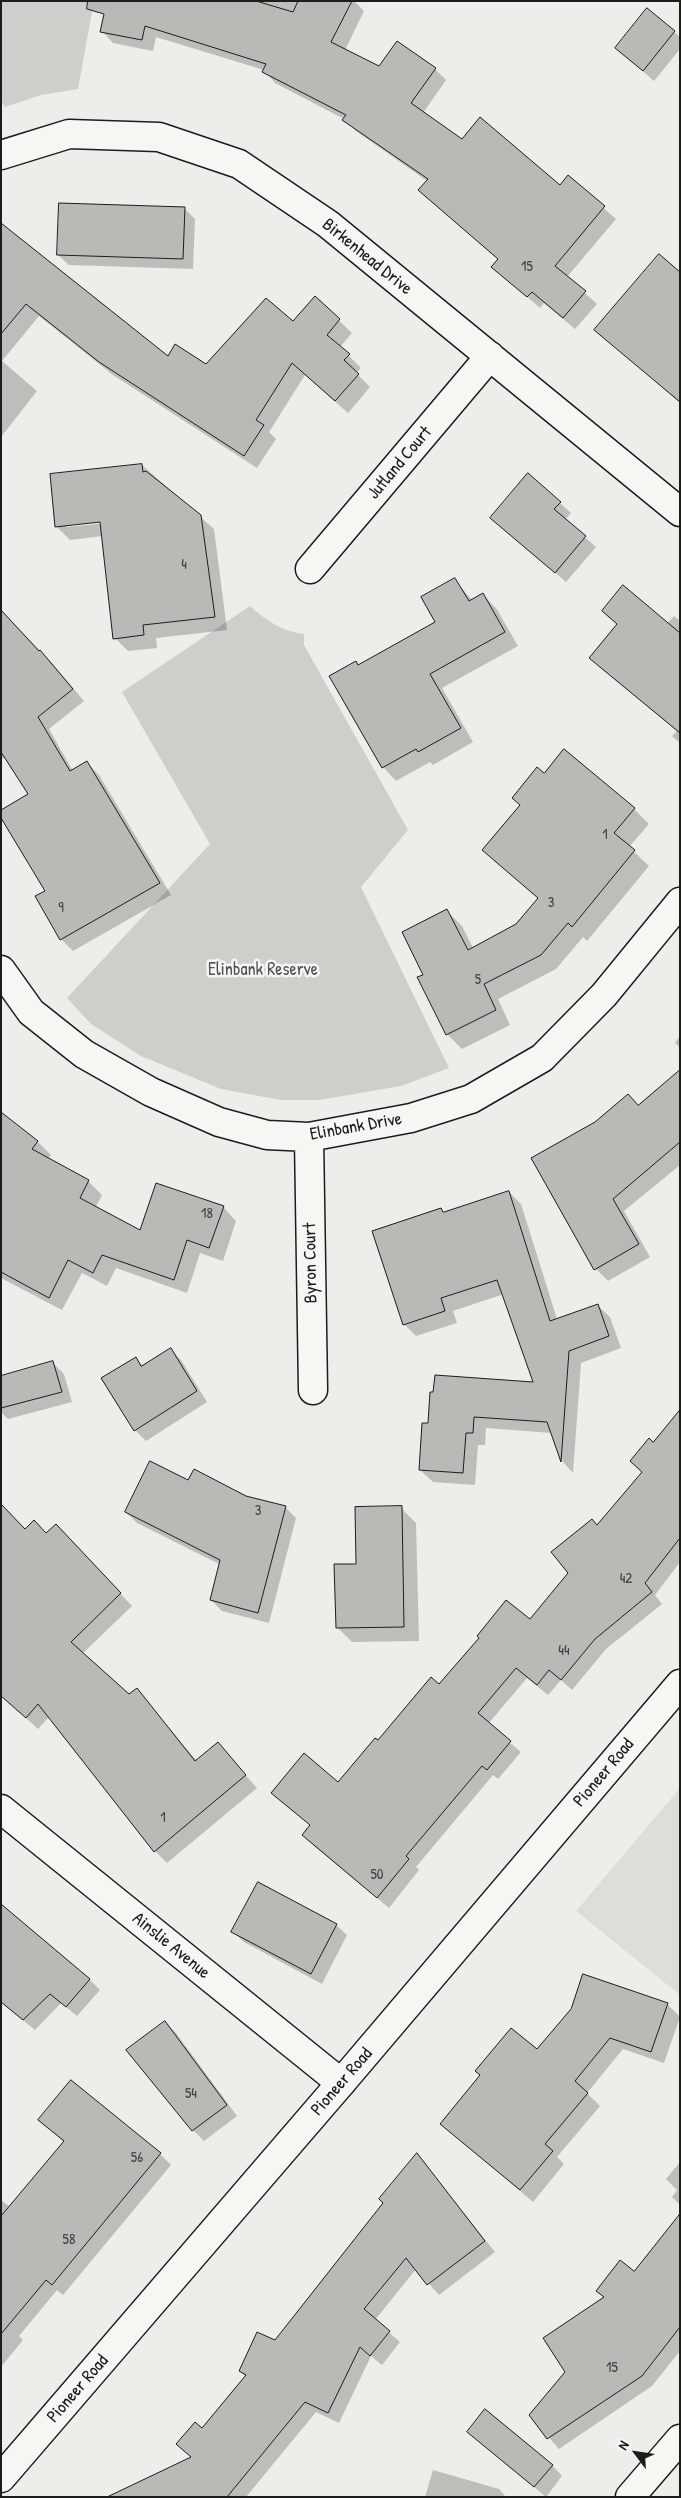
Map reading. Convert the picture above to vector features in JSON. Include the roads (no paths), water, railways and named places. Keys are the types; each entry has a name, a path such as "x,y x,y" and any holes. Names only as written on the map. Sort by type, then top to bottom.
{"street":[{"name":"Birkenhead Drive","path":"1,155 69,134 159,137 239,164 328,224 680,512"},
{"name":"Jutland Court","path":"310,569 490,356"},
{"name":"Elinbank Drive","path":"1,970 31,1012 84,1054 151,1092 219,1122 267,1135 309,1137 411,1118 471,1099 542,1058 604,995 680,902"},
{"name":"Byron Court","path":"309,1137 313,1390"},
{"name":"Pioneer Road","path":"1,2478 342,2083 680,1684"},
{"name":"Ainslie Avenue","path":"1,1809 342,2083"},
{"path":"630,2497 680,2439"}],"park label":[{"name":"Elinbank Reserve","path":"263,970"}]}
